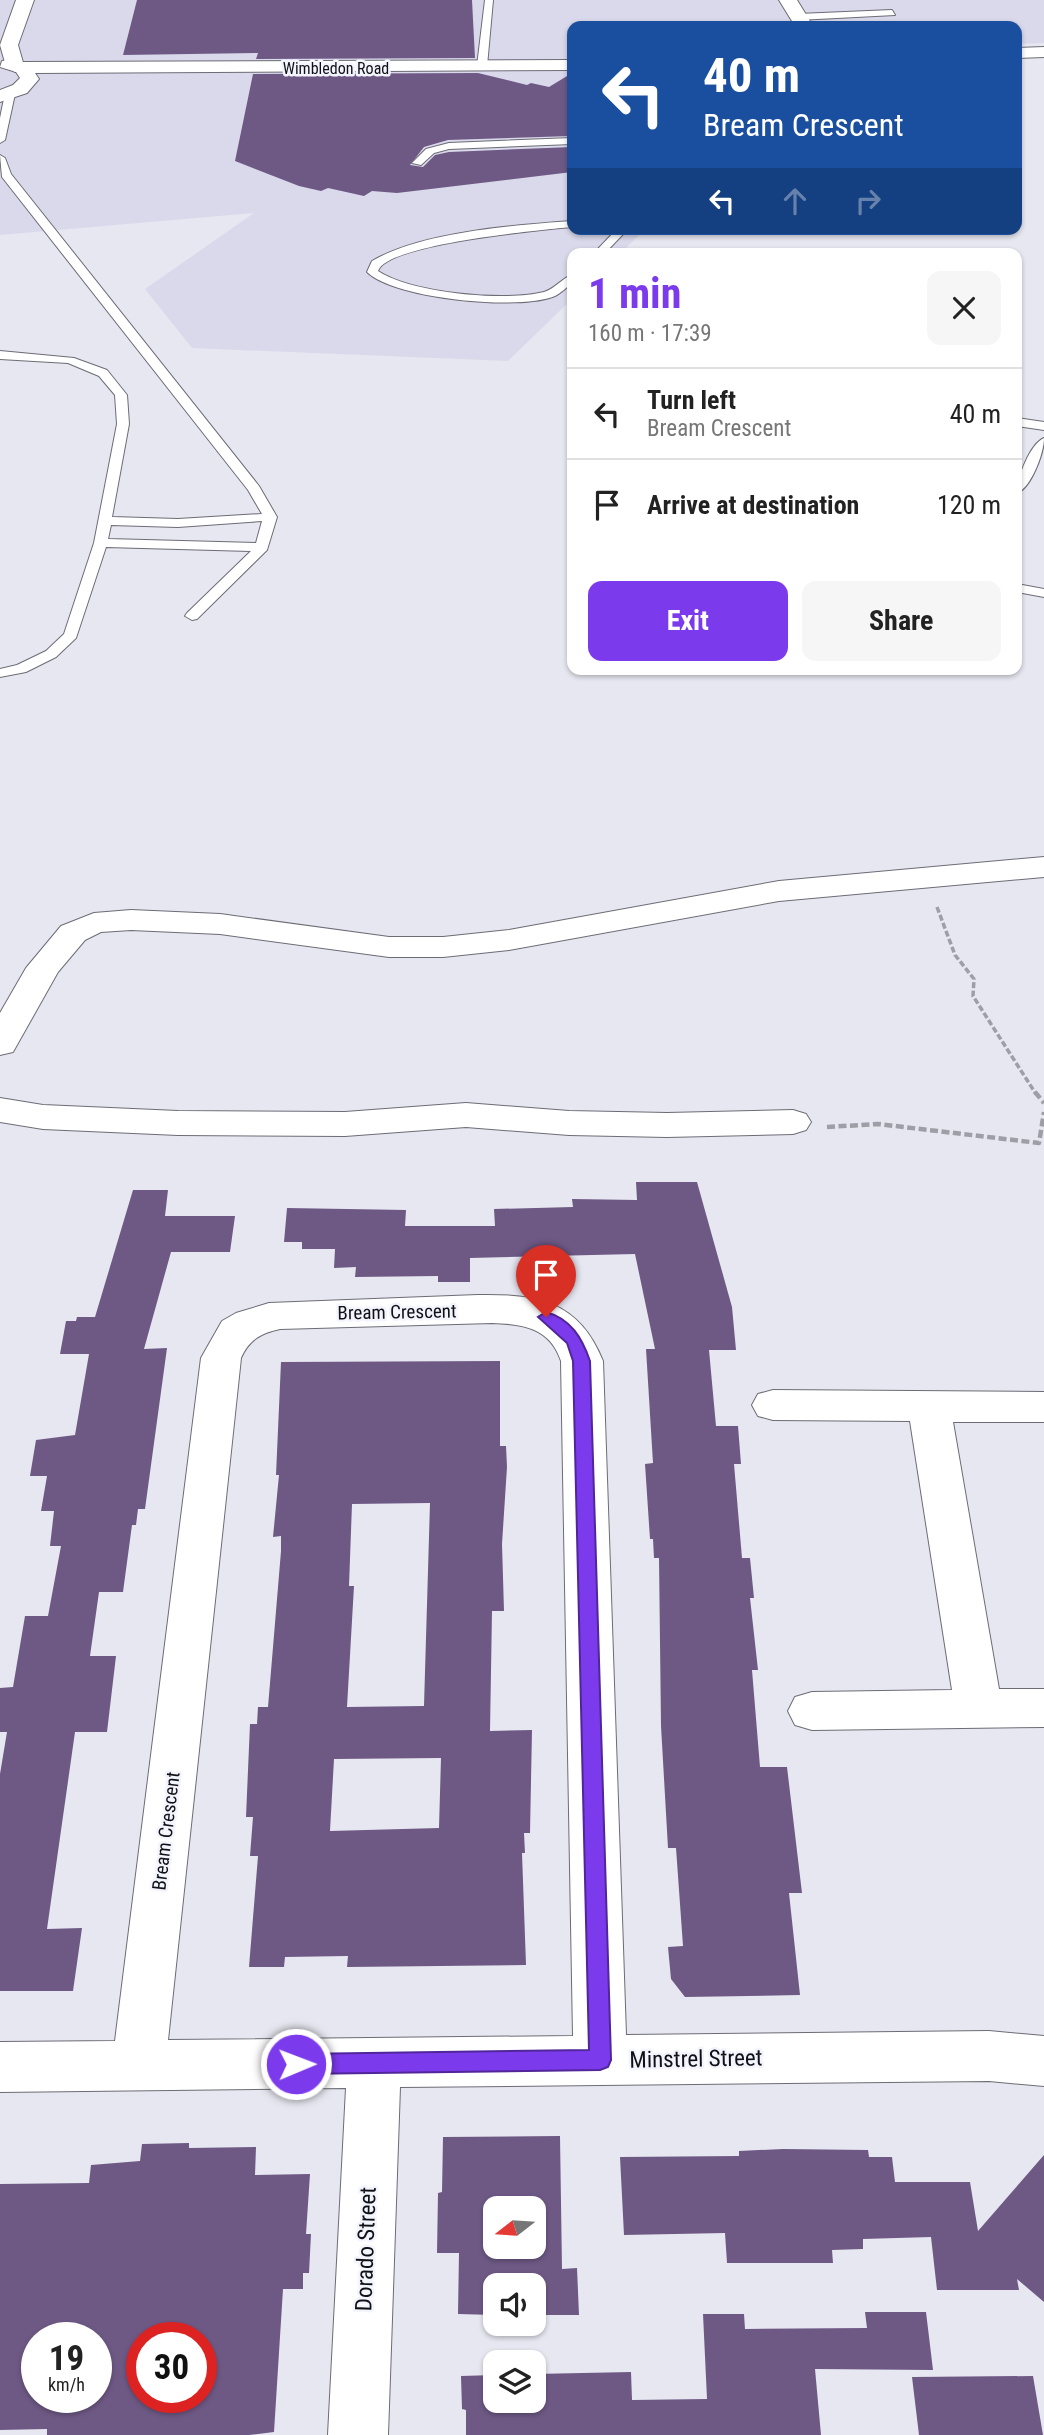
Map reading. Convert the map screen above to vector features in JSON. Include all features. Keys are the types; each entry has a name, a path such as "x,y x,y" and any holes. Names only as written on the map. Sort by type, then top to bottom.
{"street":[{"path":"16,70 4,47 25,0"},
{"path":"788,0 801,21"},
{"path":"1022,53 1044,52"},
{"name":"Wimbledon Road","path":"5,95 16,70 100,67 567,65"},
{"path":"0,1044 43,968 73,933 94,923 131,920 220,924 389,947 443,947 509,940 779,891 928,880 1044,867"},
{"path":"0,1110 43,1117 178,1124 345,1125 466,1115 569,1123 667,1125 793,1122"},
{"name":"Bream Crescent","path":"139,2066 221,1358 227,1343 242,1326 280,1315 481,1310 524,1311 546,1317 563,1327 575,1340 582,1361 600,2060"},
{"path":"773,1405 1044,1407"},
{"path":"929,1406 979,1709"},
{"path":"812,1711 1044,1708"},
{"name":"Minstrel Street","path":"0,2067 989,2056 1044,2061"},
{"name":"Dorado Street","path":"358,2435 374,2063"}],"lane":[{"path":"482,66 489,0"},
{"path":"801,21 892,13"},
{"path":"0,140 5,95"},
{"path":"417,163 430,151 449,146 567,141"},
{"path":"0,158 6,175 254,489 270,517 262,547 192,617"},
{"path":"567,225 502,232 416,247 381,259 372,272 389,282 443,295 472,298 545,295 567,282"},
{"path":"604,248 617,235"},
{"path":"0,355 70,360 103,373 121,395 123,424 101,544 71,635 51,654 21,669 0,673"},
{"path":"1022,423 1044,426"},
{"path":"1022,478 1044,442"},
{"path":"1026,470 1044,473"},
{"path":"105,521 178,523 270,517"},
{"path":"101,544 262,547"},
{"path":"1022,589 1044,593"}],"path":[{"path":"928,880 948,945 962,969 974,979 973,996 1027,1083 1044,1103"},
{"path":"793,1122 811,1127 877,1125 1041,1143 1044,1112"}],"shaded area":[{"path":"0,0 1044,0 1044,43 1022,44 1022,21 567,21 567,235 639,235 626,248 567,248 567,304 508,361 192,348 145,289 254,213 0,235"}],"building":[{"path":"137,0 472,0 475,58 256,59 258,53 123,55"},
{"path":"478,73 527,85 531,83 549,87 567,76 567,136 448,140 424,147 410,165 423,167 435,155 449,152 567,147 567,173 397,193 372,191 364,196 328,188 321,191 299,186 235,161 253,74"},
{"path":"636,1182 697,1182 732,1307 736,1350 709,1350 716,1426 738,1426 741,1464 734,1464 742,1558 750,1558 754,1598 750,1598 758,1670 752,1670 760,1767 787,1767 802,1893 789,1893 800,1995 685,1997 671,1979 668,1947 683,1946 676,1848 668,1848 661,1726 659,1558 654,1558 653,1539 650,1539 645,1464 653,1463 646,1349 655,1349 635,1254 470,1258 470,1282 438,1282 438,1276 355,1277 356,1267 334,1268 335,1249 302,1249 302,1242 284,1242 287,1208 406,1210 405,1226 495,1226 494,1209 573,1207 572,1199 637,1200"},
{"path":"133,1190 168,1190 165,1216 235,1216 230,1252 171,1252 144,1349 167,1348 145,1509 138,1509 136,1525 132,1525 123,1592 99,1592 90,1656 116,1656 107,1732 75,1732 47,1929 82,1928 73,1991 0,1991 0,1774 7,1732 0,1732 0,1688 13,1687 25,1616 48,1616 61,1546 50,1546 54,1511 41,1511 47,1476 30,1476 36,1440 75,1435 89,1354 60,1354 66,1321 76,1321 77,1317 95,1317"},
{"path":"500,1361 500,1446 506,1446 507,1467 502,1544 504,1611 492,1611 490,1731 532,1730 530,1833 524,1833 525,1853 522,1853 526,1965 347,1967 348,1956 285,1957 284,1967 249,1967 258,1856 250,1856 253,1817 246,1817 250,1724 257,1724 258,1707 268,1707 281,1551 281,1536 273,1537 279,1475 276,1475 281,1362","holes":["430,1503 424,1706 347,1707 354,1586 349,1586 352,1504","441,1758 439,1828 330,1831 334,1759"]},
{"path":"560,2136 562,2269 577,2268 579,2315 546,2315 546,2273 483,2273 483,2315 458,2314 459,2253 437,2253 438,2193 442,2192 443,2137"},
{"path":"189,2143 189,2148 256,2147 255,2175 310,2174 306,2234 311,2234 309,2273 303,2273 303,2289 283,2289 274,2432 249,2435 47,2435 47,2429 0,2430 0,2184 89,2183 91,2165 140,2161 142,2144"},
{"path":"868,2150 869,2157 892,2157 895,2182 970,2182 978,2231 1044,2155 1044,2302 1017,2279 1019,2290 937,2290 931,2237 863,2239 863,2249 832,2250 833,2263 727,2263 725,2233 624,2235 620,2157 739,2156 739,2151"},
{"path":"865,2312 926,2312 933,2370 815,2369 821,2435 466,2435 466,2410 462,2409 461,2376 483,2375 483,2413 546,2413 546,2374 631,2372 632,2400 707,2399 703,2314 744,2314 745,2329 867,2328"},
{"path":"1033,2376 1043,2435 919,2435 912,2377"}],"route":[{"path":"296,2064 600,2060 582,1361 575,1340 563,1327 546,1317"}]}
